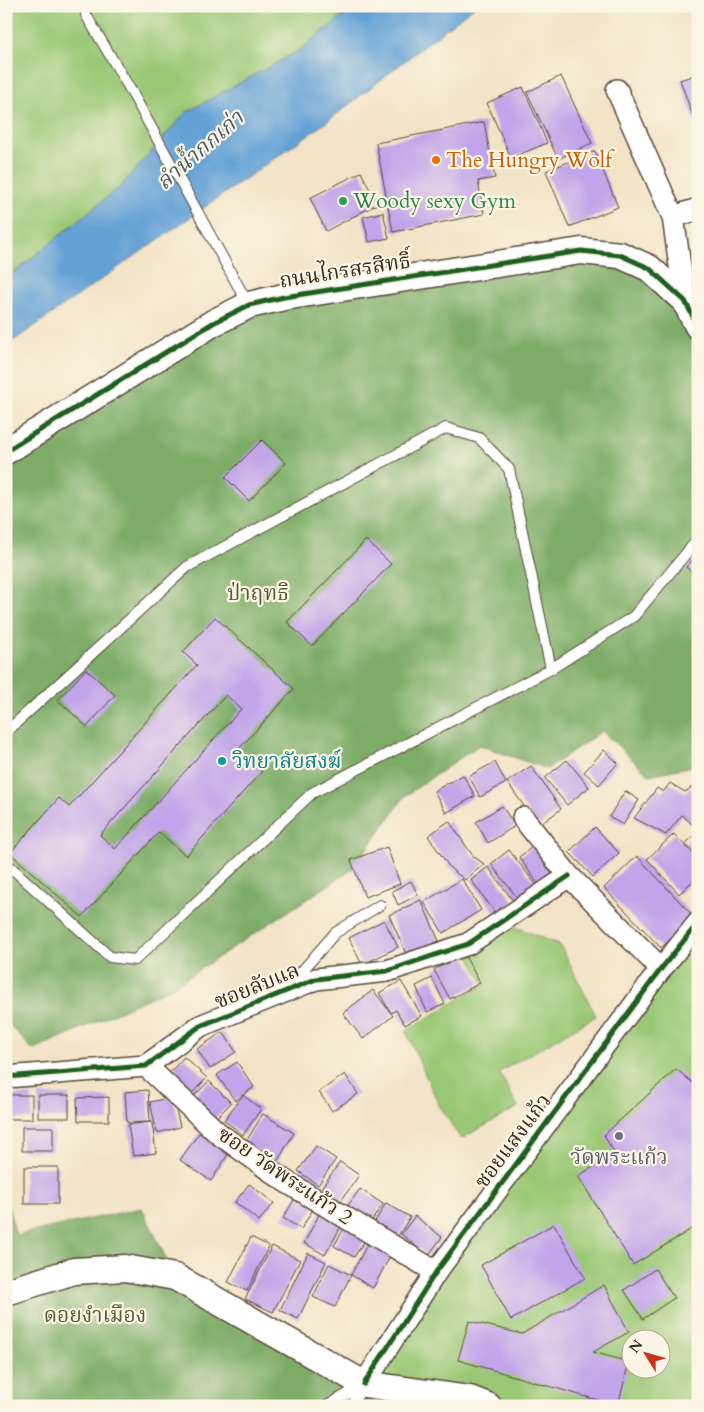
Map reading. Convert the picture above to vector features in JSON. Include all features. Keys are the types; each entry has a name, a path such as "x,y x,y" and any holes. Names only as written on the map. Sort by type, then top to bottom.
{"street":[{"path":"616,90 673,217 685,301"},
{"path":"673,217 698,209"},
{"name":"ถนนไกรสรสิทธิ์","path":"6,450 214,324 249,305 340,288 580,251 620,254 649,268 685,301 698,326"},
{"path":"523,818 569,876 661,969"},
{"name":"ซอยลับแล","path":"146,1066 200,1026 316,979 388,971 468,944 569,876"},
{"name":"ซอยแสงแก้ว","path":"358,1395 436,1272 661,969 698,924"},
{"path":"6,1077 146,1066"},
{"name":"ซอย วัดพระแก้ว 2","path":"146,1066 219,1134 278,1176 436,1272"},
{"path":"6,1292 74,1271 125,1268 175,1277 358,1395 436,1400 470,1399 488,1406"}],"lane":[{"path":"86,15 130,90 249,305"},
{"path":"6,732 186,567 446,428 480,438 509,469 551,669"},
{"path":"6,863 110,957 135,960 312,793 551,669 634,616 698,539"},
{"path":"285,992 336,933 380,905"},
{"path":"327,1406 358,1395"}],"green space":[{"path":"6,6 356,6 298,51 185,113 121,186 6,279"},
{"name":"ป่าฤทธิ","path":"620,255 698,326 698,765 649,775 602,731 547,769 479,745 405,796 353,869 171,988 33,1050 6,1021 6,454 249,305"},
{"path":"511,925 560,945 596,1016 499,1072 518,1107 461,1139 439,1105 406,1031 484,984 468,954"},
{"name":"วัดพระแก้ว","path":"698,932 698,1406 488,1406 364,1384"},
{"name":"ดอยงำเมือง","path":"6,1198 16,1235 142,1208 175,1277 338,1380 488,1406 6,1406"}],"water":[{"name":"ลำน้ำกกเก่า","path":"356,6 475,6 328,121 6,346 6,279 121,186 185,113 298,51"}],"building":[{"path":"698,74 698,128 697,128 680,80"},
{"path":"561,76 592,143 558,159 527,92"},
{"path":"523,87 547,143 511,158 487,103"},
{"name":"The Hungry Wolf","path":"484,122 495,178 478,181 484,214 393,232 376,143"},
{"path":"595,151 618,207 569,227 546,171"},
{"name":"Woody sexy Gym","path":"361,172 377,204 326,231 310,198"},
{"path":"383,212 389,238 369,242 363,217"},
{"path":"262,440 286,463 249,501 225,477"},
{"path":"366,540 391,564 312,646 287,622"},
{"path":"698,554 698,577 686,567"},
{"name":"วิทยาลัยสงฆ์","path":"215,617 294,689 238,750 262,771 186,856 159,832 82,917 10,853 59,798 69,807 197,665 183,652","holes":["226,695 241,709 115,849 100,835"]},
{"path":"86,669 115,695 87,727 58,700"},
{"path":"604,750 618,763 599,785 584,772"},
{"path":"567,760 589,787 567,805 545,778"},
{"path":"495,762 506,783 480,797 469,776"},
{"path":"531,766 561,809 538,826 507,782"},
{"path":"463,775 475,796 446,813 434,791"},
{"path":"670,783 685,792 695,785 698,789 698,827 696,828 682,815 666,835 634,818 657,788 663,792"},
{"path":"625,791 639,800 623,825 609,817"},
{"path":"502,806 515,826 488,843 476,822"},
{"path":"449,821 473,856 484,864 465,880 450,868 428,836"},
{"path":"595,827 619,853 593,877 569,852"},
{"path":"698,832 698,856 685,844"},
{"path":"674,834 698,859 698,876 679,894 647,859"},
{"path":"536,844 555,872 538,884 519,857"},
{"path":"387,847 400,884 365,897 351,860"},
{"path":"509,850 537,886 519,900 491,864"},
{"path":"637,856 694,917 661,948 604,888"},
{"path":"488,867 514,902 497,915 471,880"},
{"path":"462,879 481,910 443,933 424,902"},
{"path":"411,881 418,895 398,905 392,891"},
{"path":"421,900 439,941 407,956 389,915"},
{"path":"384,920 398,947 362,965 349,938"},
{"path":"464,954 480,983 450,999 434,970"},
{"path":"432,978 445,1004 427,1012 416,986"},
{"path":"401,981 422,1016 405,1025 396,1010 391,1013 379,993"},
{"path":"373,990 393,1016 363,1039 343,1013"},
{"path":"223,1032 236,1052 210,1069 197,1049"},
{"path":"184,1057 207,1078 190,1095 168,1074"},
{"path":"237,1062 254,1087 235,1101 217,1075"},
{"path":"676,1069 698,1087 698,1225 633,1265 578,1176 615,1154 604,1135"},
{"path":"345,1074 358,1094 332,1111 319,1092"},
{"path":"209,1081 231,1103 214,1120 192,1098"},
{"path":"148,1090 150,1122 127,1123 125,1092"},
{"path":"6,1095 32,1095 32,1119 6,1119"},
{"path":"38,1095 69,1095 69,1118 38,1118"},
{"path":"243,1095 261,1109 243,1135 224,1120"},
{"path":"109,1097 109,1121 78,1121 77,1098"},
{"path":"173,1097 180,1127 157,1133 150,1102"},
{"path":"263,1114 294,1133 277,1162 245,1143"},
{"path":"152,1122 156,1153 133,1156 128,1125"},
{"path":"22,1127 53,1127 53,1151 22,1151"},
{"path":"199,1133 229,1153 211,1181 180,1160"},
{"path":"316,1146 336,1159 318,1185 298,1171"},
{"path":"340,1162 359,1175 341,1201 322,1187"},
{"path":"24,1167 58,1167 58,1204 24,1204"},
{"path":"249,1184 274,1203 259,1221 235,1202"},
{"path":"360,1189 383,1204 370,1223 347,1207"},
{"path":"297,1195 315,1206 301,1229 283,1218"},
{"path":"386,1203 410,1217 397,1238 374,1223"},
{"path":"321,1211 343,1223 325,1255 304,1243"},
{"path":"415,1216 442,1237 428,1256 401,1234"},
{"path":"347,1223 368,1236 354,1257 334,1246"},
{"path":"554,1224 585,1278 511,1320 481,1265"},
{"path":"251,1237 269,1246 247,1291 228,1282"},
{"path":"371,1237 394,1249 373,1288 351,1275"},
{"path":"272,1246 300,1260 273,1312 245,1299"},
{"path":"308,1253 326,1262 298,1319 280,1310"},
{"path":"329,1264 351,1275 335,1307 313,1297"},
{"path":"655,1269 674,1298 643,1319 624,1290"},
{"path":"604,1285 628,1330 622,1330 622,1336 593,1352 622,1360 622,1380 624,1380 618,1406 458,1360 469,1321 522,1334"}],"cycle path":[{"path":"6,451 213,323 249,305 284,297 581,251 620,255 649,268 685,301 698,326"},
{"path":"6,1077 146,1066 200,1026 316,979 387,971 468,944 569,876"},
{"path":"364,1384 436,1272 661,969 698,923"}],"place":[{"name":"The Hungry Wolf","path":"436,160"},
{"name":"Woody sexy Gym","path":"343,201"},
{"name":"วิทยาลัยสงฆ์","path":"222,761"},
{"name":"วัดพระแก้ว","path":"619,1136"}]}
